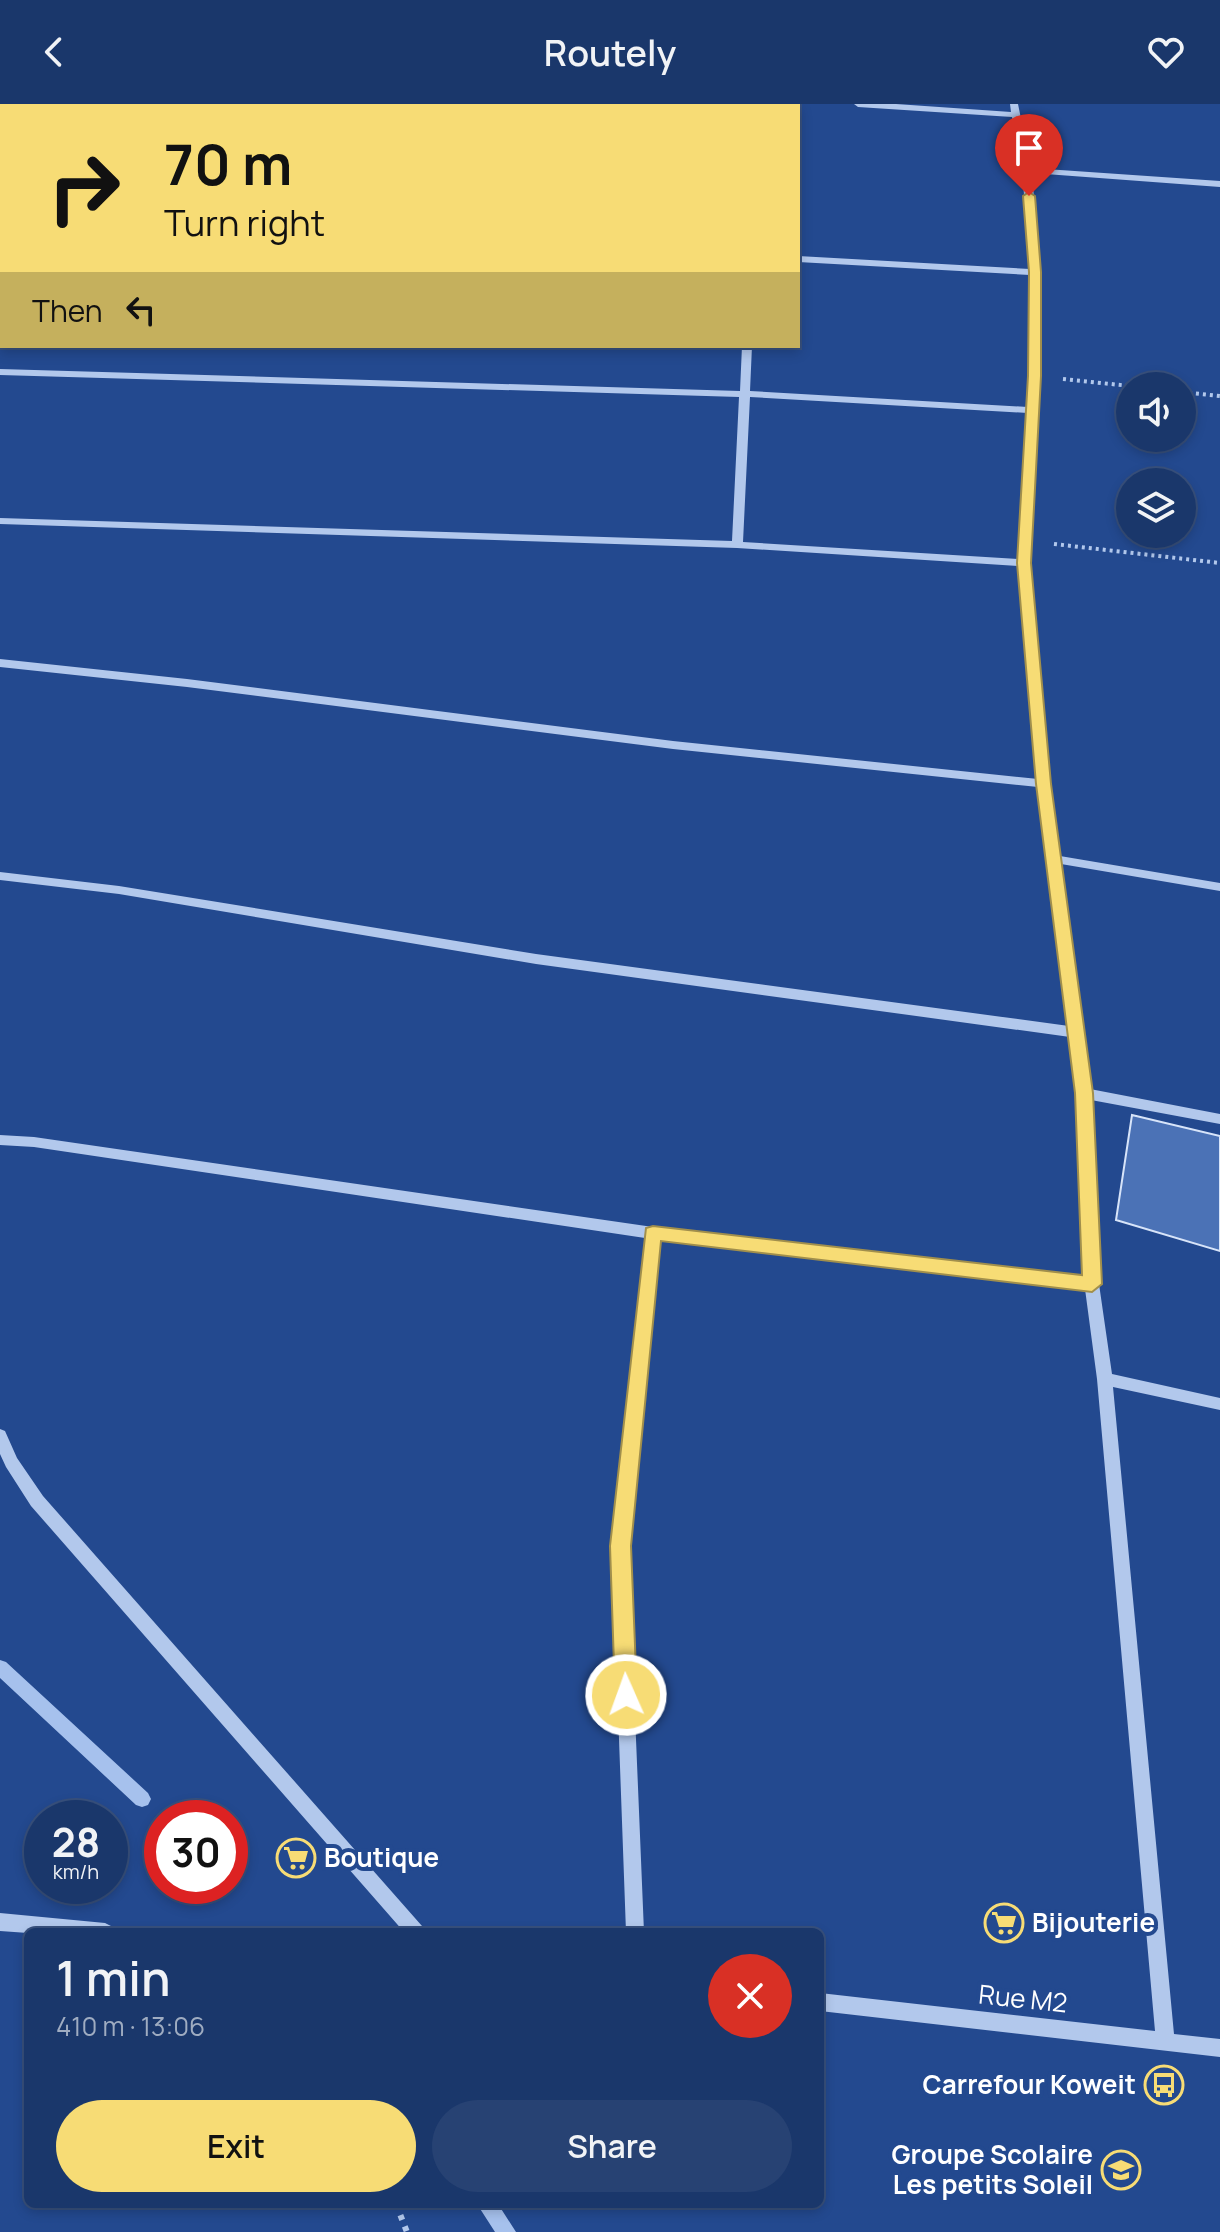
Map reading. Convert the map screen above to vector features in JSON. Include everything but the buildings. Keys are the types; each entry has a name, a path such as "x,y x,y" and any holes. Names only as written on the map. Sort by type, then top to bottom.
{"street":[{"path":"858,104 1015,109 1027,170 1035,272 1033,410 1024,563 1044,784 1073,1032 1084,1093 1092,1284 1105,1379 1165,2040"},
{"path":"1027,170 1220,184"},
{"path":"800,259 1035,272"},
{"path":"737,545 747,348"},
{"path":"0,372 747,394 1033,410"},
{"path":"0,521 737,545 1024,563"},
{"path":"0,663 187,683 673,745 1044,784"},
{"path":"1054,859 1220,887"},
{"path":"0,876 119,890 536,959 1073,1032"},
{"path":"1084,1093 1220,1119"},
{"path":"0,1140 34,1142 653,1233 1092,1284"},
{"path":"635,1928 620,1546 653,1233"},
{"path":"1105,1379 1220,1404"},
{"path":"0,1436 11,1462 37,1501 412,1928"},
{"path":"0,1922 63,1928"},
{"name":"Rue M2","path":"824,2002 1220,2048"}],"path":[{"path":"1034,376 1116,385"},
{"path":"1196,393 1220,396"},
{"path":"1025,541 1220,563"},
{"path":"398,2208 407,2232"}],"waterway":[{"path":"0,1667 142,1799"},
{"path":"490,2208 506,2232"}],"place":[{"name":"Boutique","path":"296,1858"},
{"name":"Bijouterie","path":"1004,1923"},
{"name":"Carrefour Koweit","path":"1164,2085"},
{"name":"Groupe Scolaire Les petits Soleil","path":"1121,2170"}],"route":[{"path":"626,1695 620,1546 653,1233 1092,1284 1084,1093 1073,1032 1044,784 1024,563 1034,376 1035,272 1029,196"}]}
